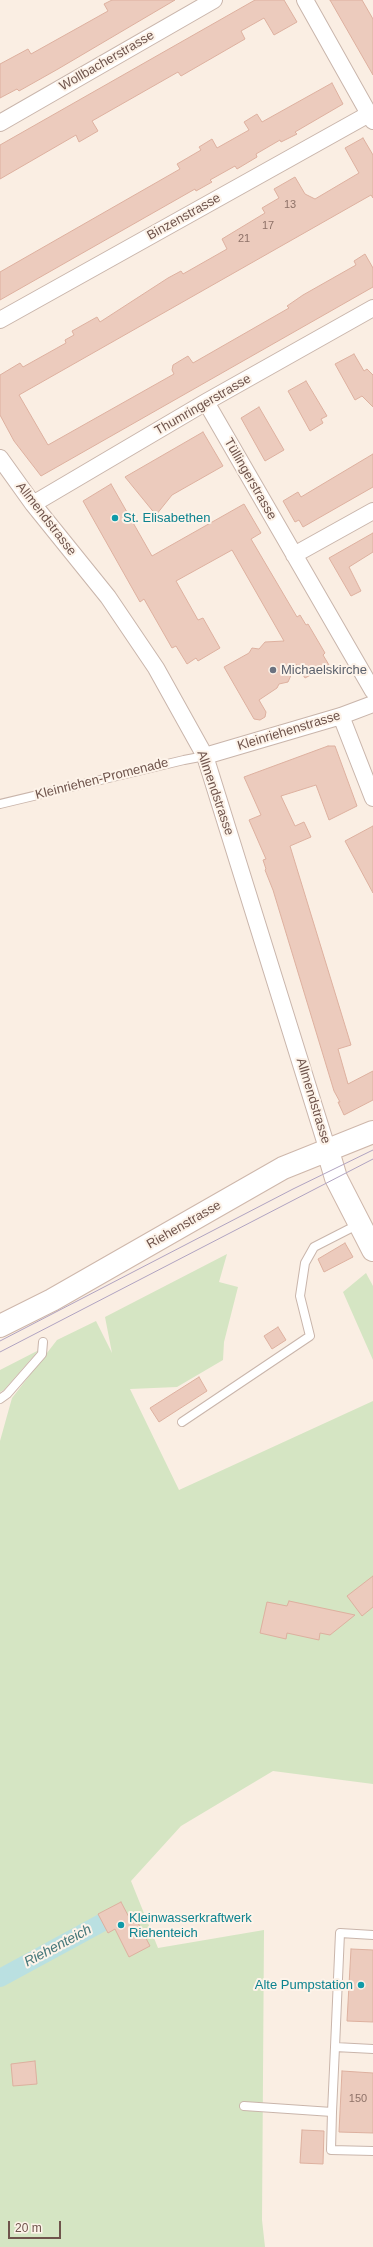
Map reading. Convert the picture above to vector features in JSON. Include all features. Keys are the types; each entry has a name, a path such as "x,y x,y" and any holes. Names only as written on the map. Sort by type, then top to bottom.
{"main road":[{"name":"Riehenstrasse","path":"0,1326 52,1300 284,1168 373,1132"},
{"path":"328,1151 336,1178 373,1250"}],"street":[{"name":"Wollbacherstrasse","path":"0,122 214,0"},
{"path":"305,0 371,117"},
{"name":"Binzenstrasse","path":"0,320 371,117"},
{"name":"Thumringerstrasse","path":"33,504 206,402 373,308"},
{"name":"Tüllingerstrasse","path":"206,402 373,691"},
{"name":"Allmendstrasse","path":"0,458 33,504 108,597 156,668 205,756 328,1151"},
{"path":"294,555 373,511"},
{"name":"Kleinriehenstrasse","path":"205,756 341,716 373,704"},
{"path":"341,716 373,798"}],"lane":[{"name":"Kleinriehen-Promenade","path":"0,804 205,756"},
{"path":"182,1422 310,1336 300,1296 305,1263 314,1247 359,1224"},
{"path":"0,1399 7,1394 42,1354 43,1342"},
{"path":"373,1935 340,1933 331,2150 373,2151"},
{"path":"335,2047 373,2049"},
{"path":"244,2106 332,2112"}],"green space":[{"path":"227,1254 219,1282 238,1287 224,1342 223,1360 177,1387 130,1389 179,1490 373,1401 373,1784 273,1771 181,1826 131,1881 158,1948 264,1930 262,2220 265,2247 0,2247 0,1441 12,1398 57,1340 96,1321 112,1353 105,1317"},
{"path":"366,1273 373,1286 373,1360 343,1292"},
{"path":"39,1350 4,1390 0,1392 0,1370"}],"building":[{"path":"112,0 175,0 19,91 17,89 0,98 0,64 28,49 31,54 108,11 104,4"},
{"path":"255,0 284,0 297,22 274,35 264,18 241,31 245,39 181,76 178,72 92,121 98,131 79,142 76,135 0,179 0,145"},
{"path":"330,0 362,0 373,19 373,75"},
{"path":"332,83 343,104 295,132 297,134 281,142 280,140 256,154 257,157 237,169 235,166 210,180 212,182 196,191 195,189 0,300 0,272 180,169 177,164 201,150 199,147 212,139 217,148 249,130 244,122 257,114 262,122"},
{"path":"363,138 373,155 373,198 371,195 19,395 48,445 174,374 172,370 173,365 188,356 193,363 289,308 287,306 303,295 356,265 354,261 365,254 373,268 373,287 41,476 14,441 0,415 0,375 20,363 23,367 66,343 65,340 74,335 72,331 97,317 100,322 168,278 181,271 183,274 227,249 222,239 265,213 262,208 279,198 274,189 295,177 305,194 315,199 359,173 345,148"},
{"path":"354,354 364,371 367,369 373,375 373,407 362,396 355,400 335,364"},
{"path":"306,381 327,416 321,419 323,423 310,431 288,391"},
{"path":"259,407 284,450 265,461 241,418"},
{"path":"203,432 223,466 172,495 156,515 125,477"},
{"path":"373,454 373,487 303,527 299,520 295,522 283,501 298,492 301,497"},
{"path":"111,484 152,556 244,504 261,533 251,539 297,617 300,615 306,625 308,624 325,653 323,655 329,665 305,678 296,664 288,682 279,684 277,688 259,700 266,712 265,717 260,720 254,719 224,667 249,653 252,648 259,649 265,642 284,641 232,550 176,581 198,620 203,618 220,648 198,661 196,658 187,664 176,646 172,648 144,599 140,602 83,501"},
{"path":"373,533 373,552 349,567 361,591 351,596 329,558"},
{"path":"328,746 335,746 357,806 329,820 316,785 281,796 295,826 304,822 311,837 290,846 351,1045 338,1049 348,1084 373,1071 373,1100 344,1115 338,1102 340,1102 334,1091 273,890 265,870 263,860 266,859 249,820 261,815 244,777"},
{"path":"373,826 373,893 345,841"},
{"path":"345,1243 353,1257 324,1272 318,1259"},
{"path":"278,1327 286,1340 272,1349 264,1336"},
{"path":"199,1377 207,1391 159,1422 150,1408"},
{"path":"373,1576 373,1607 362,1616 347,1596"},
{"path":"289,1601 355,1615 330,1635 320,1633 319,1640 287,1633 286,1639 260,1633 267,1602 287,1606"},
{"name":"Kleinwasserkraftwerk Riehenteich","path":"121,1902 131,1921 136,1919 150,1946 129,1957 115,1929 108,1933 98,1914"},
{"name":"Alte Pumpstation","path":"351,1949 373,1950 373,2022 347,2021"},
{"path":"35,2061 37,2084 13,2086 11,2064"},
{"path":"342,2071 373,2073 373,2133 339,2132"},
{"path":"302,2130 324,2131 323,2164 300,2163"}],"waterway":[{"name":"Riehenteich","path":"0,1978 116,1915"}],"tram line":[{"path":"0,1341 293,1189 373,1150"},
{"path":"0,1352 373,1159"}],"place":[{"name":"St. Elisabethen","path":"115,518"},
{"name":"Michaelskirche","path":"273,670"},
{"name":"Kleinwasserkraftwerk Riehenteich","path":"121,1925"},
{"name":"Alte Pumpstation","path":"361,1985"}]}
